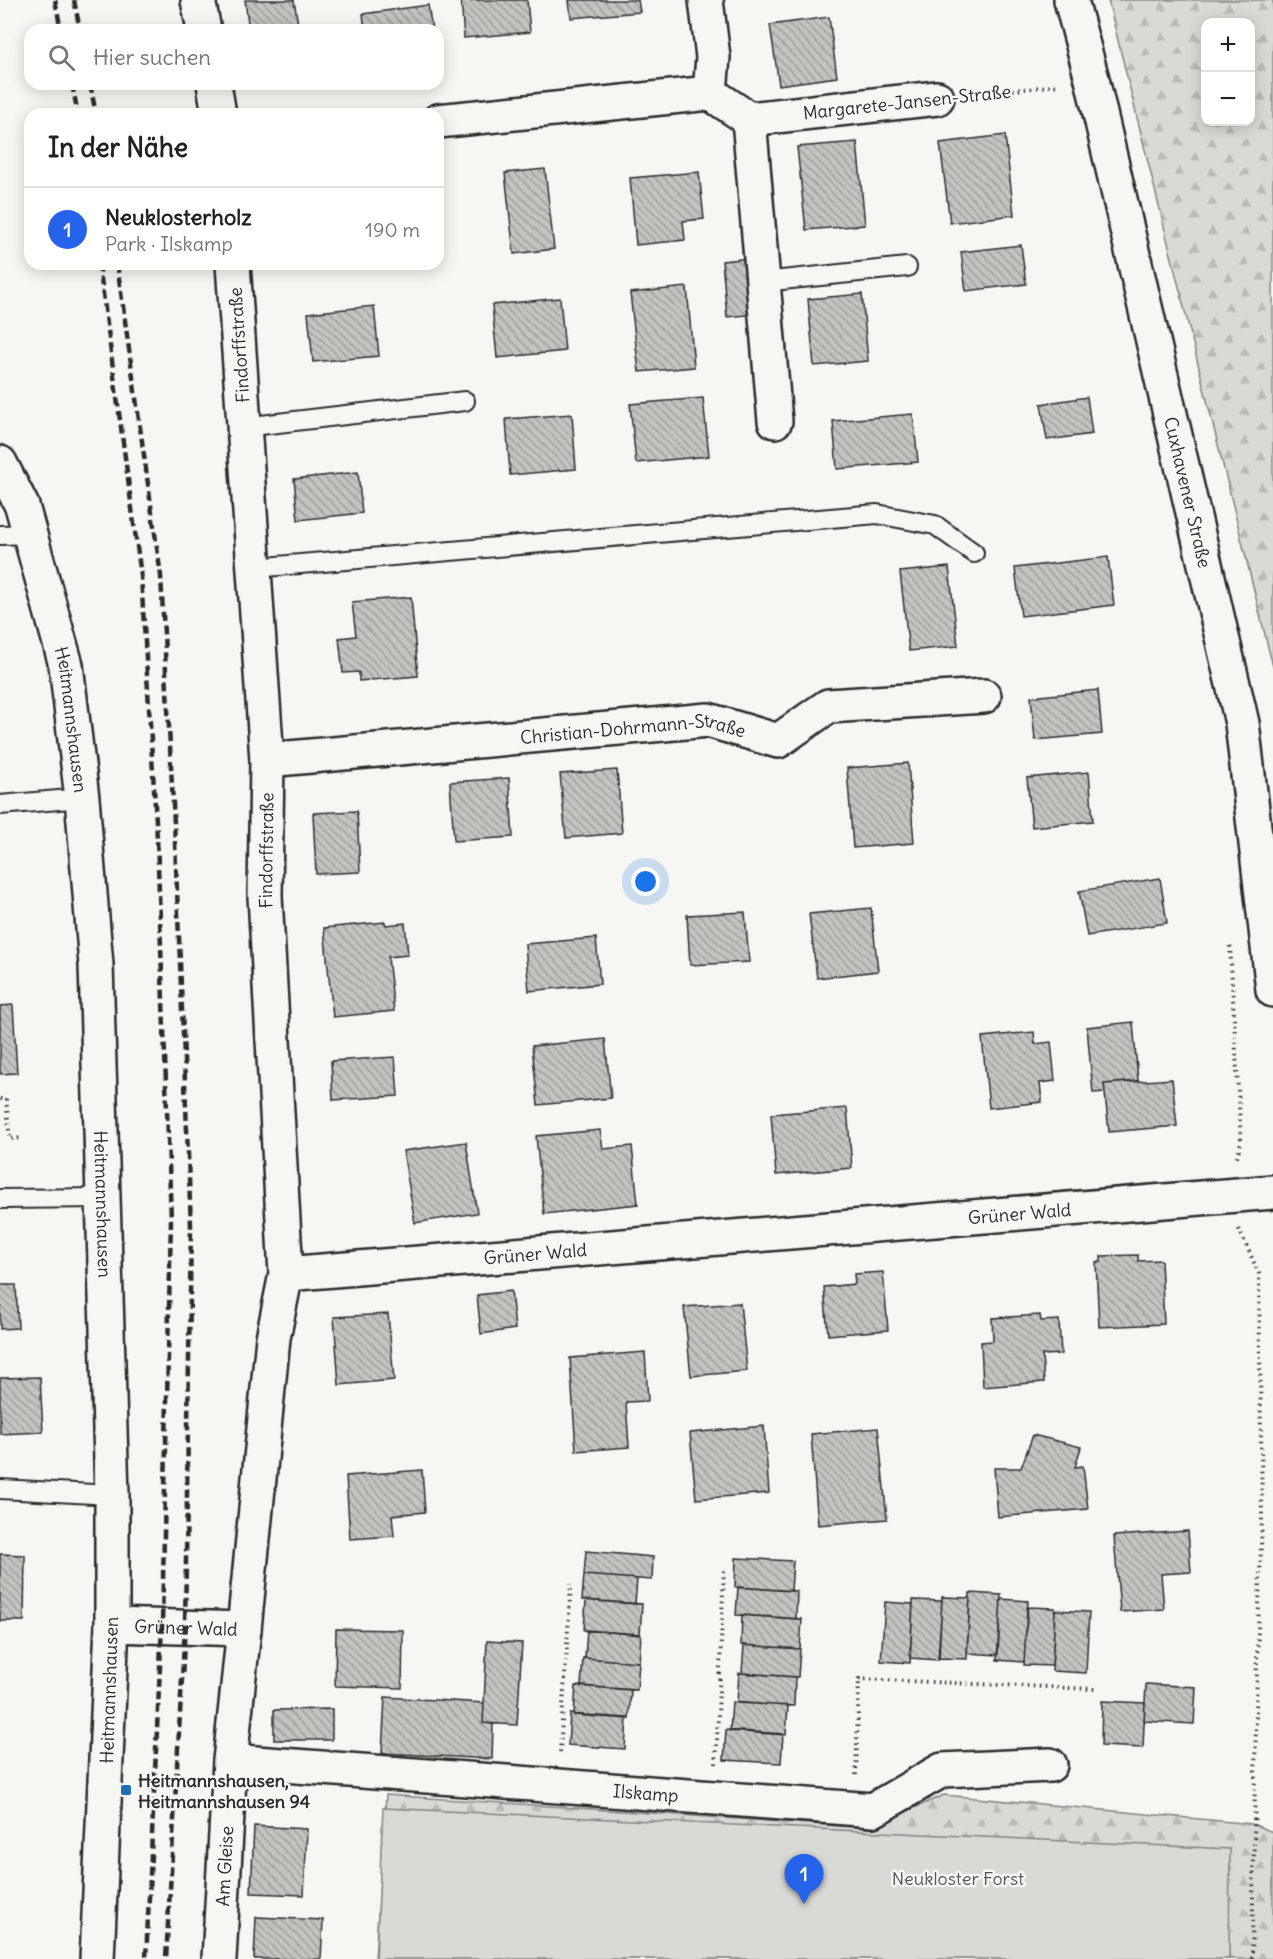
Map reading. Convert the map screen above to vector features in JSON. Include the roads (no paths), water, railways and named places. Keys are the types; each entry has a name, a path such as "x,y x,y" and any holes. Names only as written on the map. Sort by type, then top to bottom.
{"street":[{"path":"198,0 203,24"},
{"path":"706,0 713,57 710,93"},
{"name":"Cuxhavener Straße","path":"1071,0 1092,79 1242,723 1273,990"},
{"path":"215,90 218,108"},
{"path":"444,120 710,93 749,119 775,421"},
{"name":"Margarete-Jansen-Straße","path":"749,119 937,98"},
{"name":"Findorffstraße","path":"233,270 267,760 265,896 286,1274"},
{"name":"Heitmannshausen","path":"0,463 22,506 15,535 66,665 82,798 96,965 112,1496 112,1624 97,1959"},
{"name":"Christian-Dohrmann-Straße","path":"267,760 708,720 778,741 828,706 984,696"},
{"name":"Grüner Wald","path":"112,1624 244,1629 273,1338 286,1274 1273,1192"},
{"name":"Am Gleise","path":"219,1959 230,1761 244,1629"},
{"name":"Ilskamp","path":"230,1761 873,1810 942,1770 1050,1765"}],"lane":[{"path":"763,282 907,267"},
{"name":"Findorffstraße","path":"244,427 465,401"},
{"path":"254,568 877,514 935,525 974,553"},
{"path":"0,805 82,798"},
{"path":"0,1199 104,1198"},
{"path":"0,1489 112,1496"}],"railway":[{"path":"55,0 60,24"},
{"path":"74,0 79,24"},
{"path":"73,90 77,108"},
{"path":"91,90 95,108"},
{"path":"100,270 141,576 157,838 171,1219 162,1625 146,1959"},
{"path":"118,270 161,576 191,1226 185,1626 166,1959"}],"place":[{"name":"Heitmannshausen, Heitmannshausen 94","path":"126,1790"},
{"name":"Neuklosterholz","path":"804,1904"}],"park label":[{"name":"Neukloster Forst","path":"958,1878"}]}
